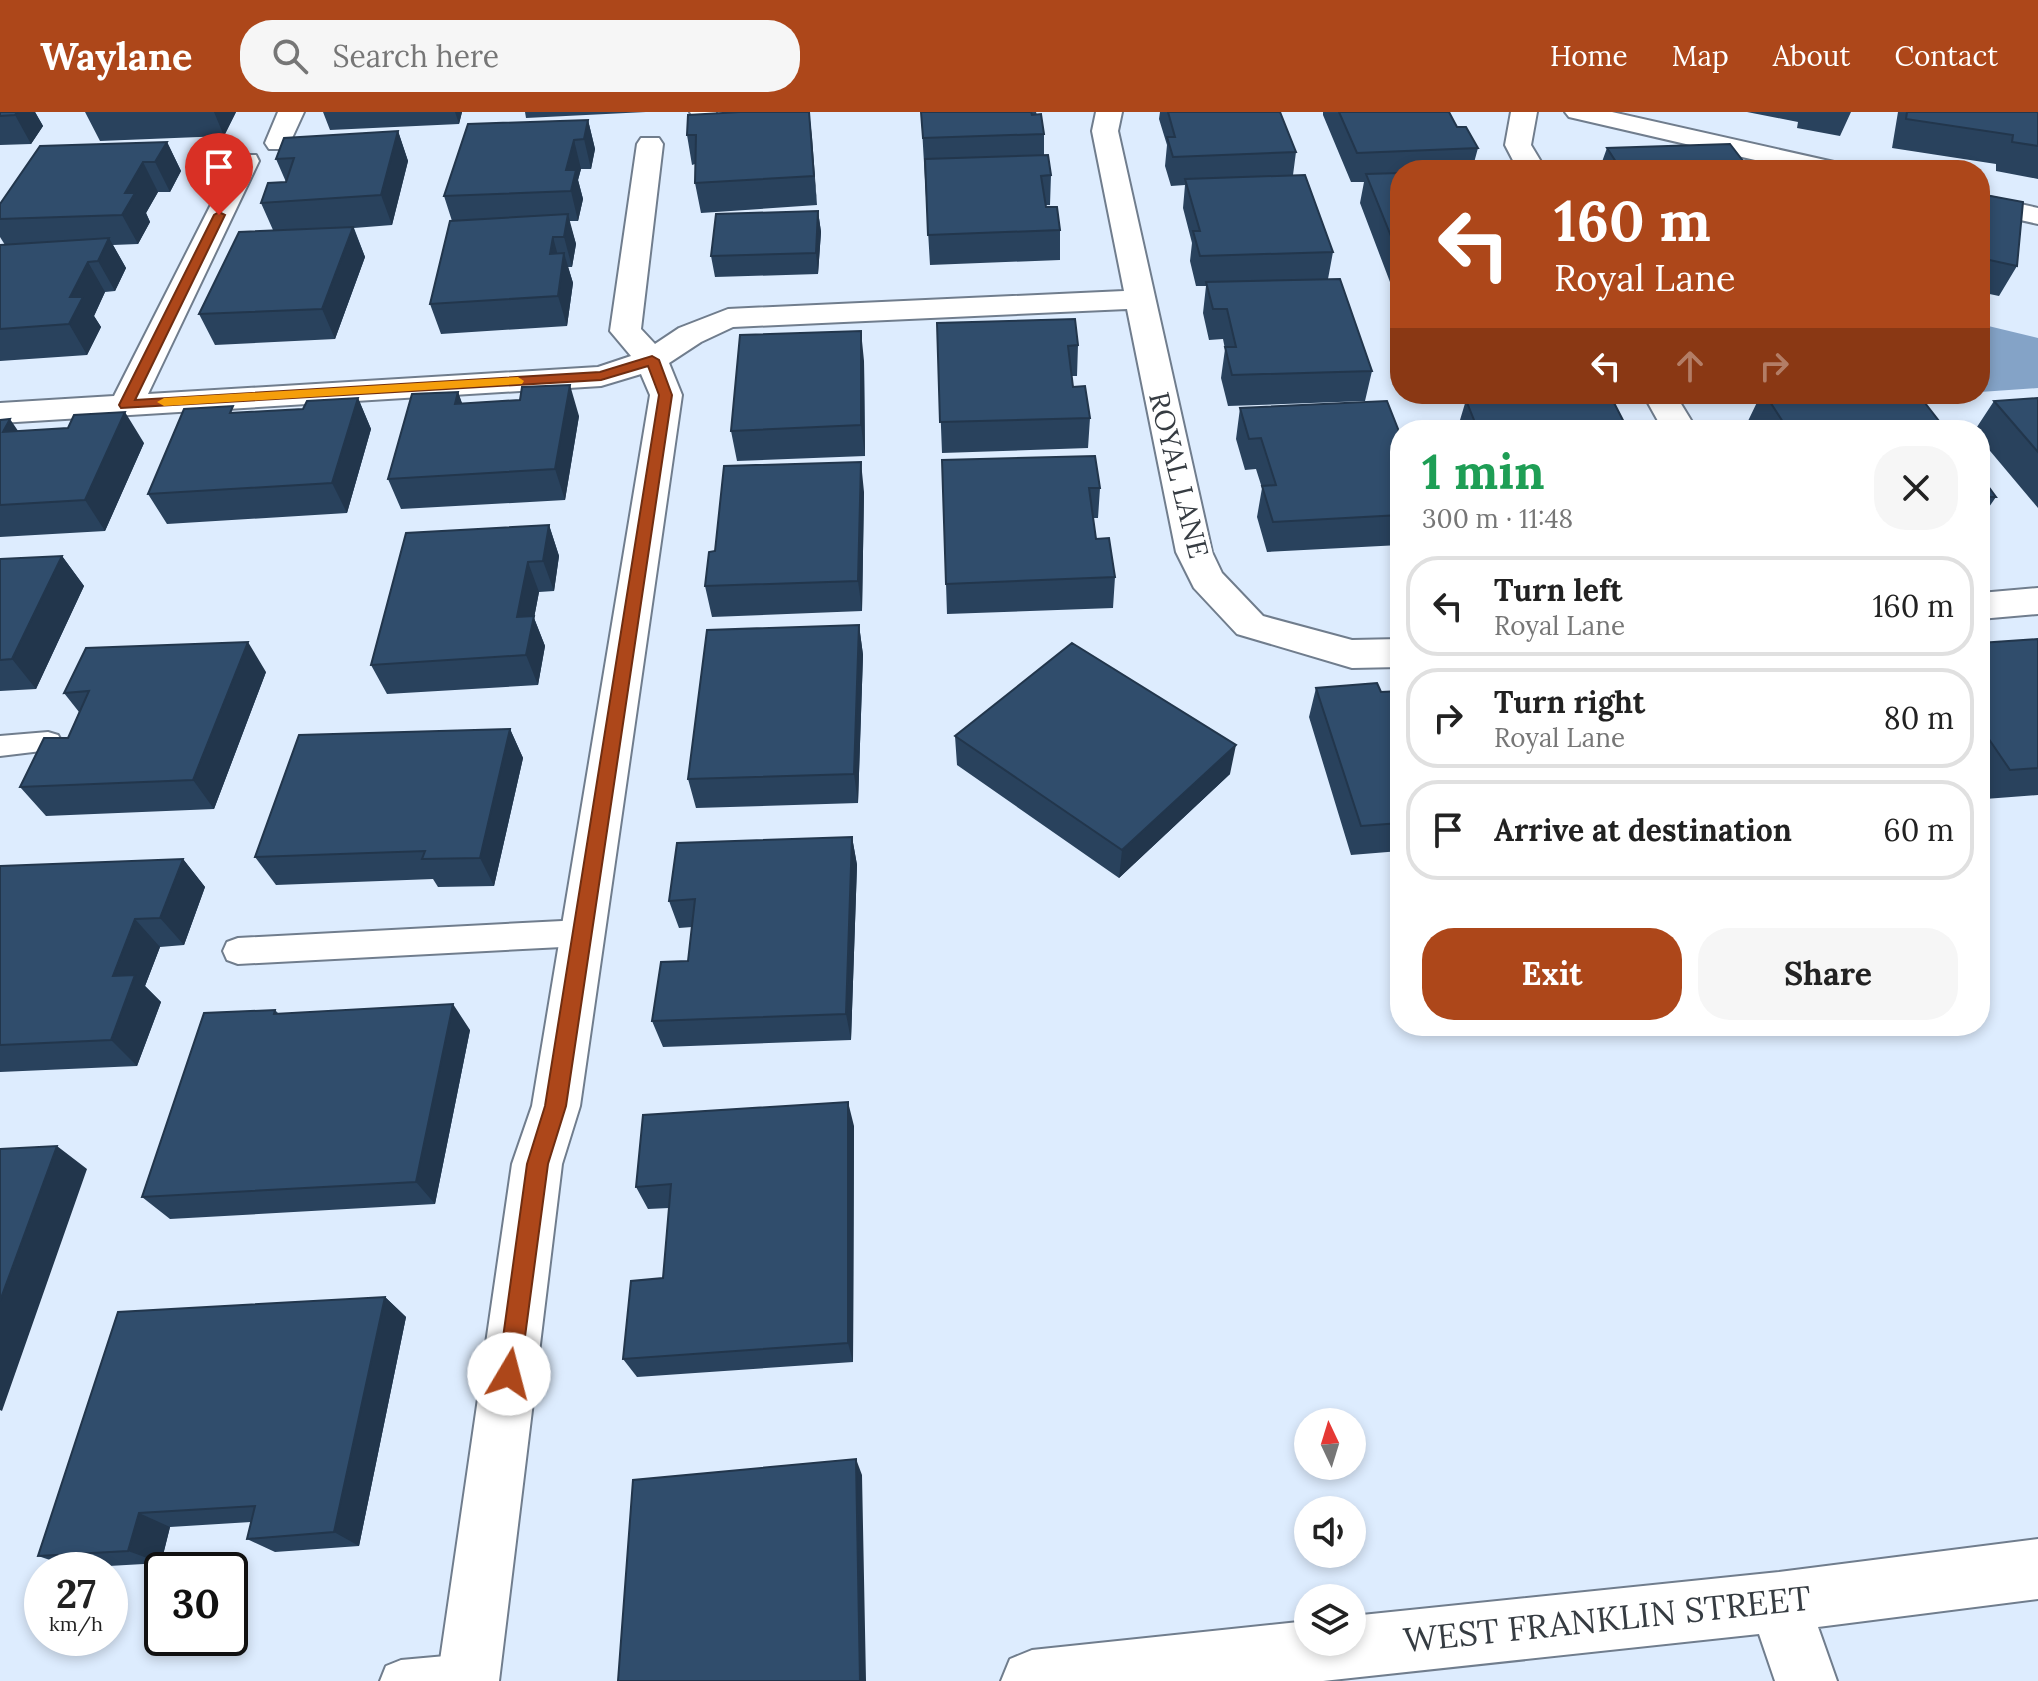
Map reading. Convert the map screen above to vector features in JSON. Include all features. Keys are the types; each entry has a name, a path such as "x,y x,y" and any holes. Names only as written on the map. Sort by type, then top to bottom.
{"street":[{"path":"278,143 291,112"},
{"name":"ROYAL LANE","path":"1109,112 1105,131 1138,299 1194,552 1207,579 1250,625 1352,654 1390,653"},
{"path":"1524,112 1518,145 1526,160"},
{"path":"1578,112 1790,160"},
{"path":"468,1678 537,1164 556,1106 666,395 652,360 625,331 650,144"},
{"path":"126,405 246,161"},
{"path":"1990,205 2038,216"},
{"path":"0,413 601,376 652,360 690,335 728,318 1138,299"},
{"path":"1990,605 2038,601"},
{"name":"WEST FRANKLIN STREET","path":"1032,1681 1779,1602 2038,1569"},
{"path":"1779,1602 1806,1681"}],"lane":[{"path":"0,746 48,742"},
{"path":"238,951 582,933"},
{"path":"401,1681 468,1678"}],"water":[{"path":"1990,326 2038,338 2038,388 1990,391"}],"building":[{"path":"0,112 17,112 15,115 0,116"},
{"path":"809,112 814,176 695,183 696,135 687,135 688,115"},
{"path":"921,112 1031,112 1032,115 1041,114 1044,134 923,138"},
{"path":"1168,112 1280,112 1296,152 1173,157 1167,137 1175,137"},
{"path":"1339,112 1449,112 1457,127 1466,127 1478,148 1357,153"},
{"path":"1907,112 2038,112 2038,146 2012,142 2013,135 1906,119"},
{"path":"588,120 584,139 574,140 566,170 576,170 571,191 444,196 468,124"},
{"path":"398,131 381,195 261,203 268,183 286,182 294,158 276,159 284,138"},
{"path":"167,142 155,162 143,162 125,193 135,193 122,215 0,219 0,204 40,146"},
{"path":"1730,144 1742,160 1615,160 1607,148"},
{"path":"1048,155 1051,175 1041,176 1046,207 1057,207 1060,230 928,235 925,159"},
{"path":"1390,173 1390,234 1366,174"},
{"path":"1305,175 1333,252 1200,256 1193,231 1200,231 1185,179"},
{"path":"1990,196 2023,202 2017,266 1990,260"},
{"path":"818,211 816,253 711,256 716,214"},
{"path":"568,214 564,237 553,237 550,254 564,253 558,296 430,304 450,221"},
{"path":"353,227 322,309 199,314 239,232"},
{"path":"109,238 98,261 88,262 70,297 83,297 69,324 0,329 0,245"},
{"path":"1340,279 1372,371 1232,375 1225,347 1236,347 1227,309 1213,309 1206,282"},
{"path":"1075,319 1078,345 1068,346 1073,387 1085,386 1090,418 940,422 937,323"},
{"path":"861,331 861,425 731,431 740,335"},
{"path":"570,385 555,469 388,479 412,394 458,392 455,404 520,400 522,387"},
{"path":"358,398 332,483 148,494 184,409 233,406 230,413 303,409 307,401"},
{"path":"2038,398 2038,452 1994,401"},
{"path":"1387,401 1394,420 1390,420 1390,516 1273,522 1262,486 1276,485 1261,438 1249,439 1240,408"},
{"path":"1468,404 1615,404 1623,420 1474,420"},
{"path":"1771,404 1926,404 1938,420 1782,420"},
{"path":"125,412 85,500 0,505 0,420 10,419 3,432 68,428 74,415"},
{"path":"1095,456 1100,488 1089,488 1096,539 1109,538 1115,577 946,584 942,460"},
{"path":"861,462 858,581 705,586 709,552 715,551 724,466"},
{"path":"549,525 543,561 528,562 517,617 534,616 526,655 371,665 406,533"},
{"path":"62,556 12,659 0,660 0,559"},
{"path":"859,625 854,774 688,779 707,630"},
{"path":"2038,639 2038,768 2010,770 1990,741 1990,642"},
{"path":"248,642 193,780 20,787 44,738 68,738 89,691 64,693 86,648"},
{"path":"1072,643 1236,745 1122,850 955,736"},
{"path":"1377,683 1381,692 1390,692 1390,824 1361,826 1316,688"},
{"path":"510,729 480,858 422,859 425,851 255,857 299,735"},
{"path":"852,837 846,1014 652,1021 661,962 688,961 695,899 669,901 677,843"},
{"path":"183,859 160,918 135,919 113,976 135,975 111,1040 0,1045 0,866"},
{"path":"453,1004 416,1182 142,1197 204,1013 275,1010 274,1014"},
{"path":"848,1102 848,1343 623,1359 631,1281 663,1278 671,1184 636,1187 643,1115"},
{"path":"57,1146 0,1301 0,1149"},
{"path":"385,1297 334,1532 247,1539 255,1506 139,1513 128,1551 39,1552 118,1312"},
{"path":"856,1459 860,1681 618,1681 633,1480"}],"slow traffic":[{"path":"164,402 518,381"}],"route":[{"path":"219,215 126,405 601,376 652,360 666,395 556,1106 537,1164 509,1374"}]}
